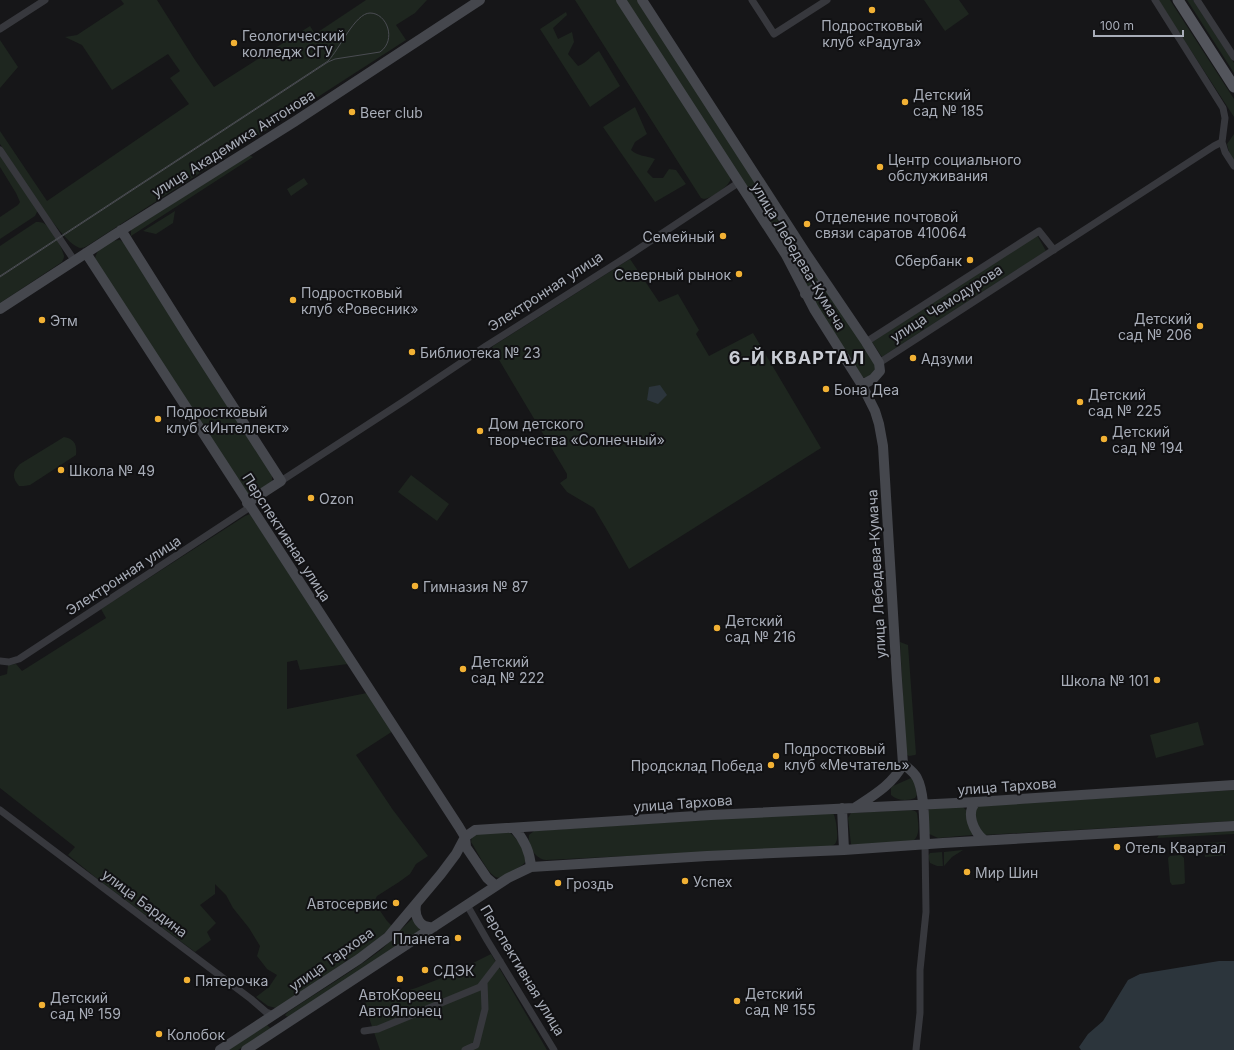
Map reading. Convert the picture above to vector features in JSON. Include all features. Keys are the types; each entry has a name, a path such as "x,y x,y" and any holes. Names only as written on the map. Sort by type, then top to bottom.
{"main road":[{"name":"улица Академика Антонова","path":"0,309 121,230 294,122 480,0"},
{"name":"улица Лебедева-Кумача","path":"621,0 786,255 805,294 862,385 875,411 883,446 903,764"},
{"name":"улица Лебедева-Кумача","path":"642,0 824,282 879,363"},
{"path":"1178,0 1234,87"},
{"name":"Перспективная улица","path":"121,230 281,481"},
{"name":"Перспективная улица","path":"86,253 465,837"},
{"path":"805,294 824,282"},
{"path":"862,385 873,379 880,371 879,363"},
{"name":"Электронная улица","path":"249,505 281,481"},
{"path":"856,807 886,785 899,772 903,764 917,778 923,804 925,844"},
{"name":"улица Тархова","path":"220,1050 360,960 388,937 416,905 456,854 465,837 475,830 711,815 976,802 1234,785"},
{"path":"976,802 972,808 971,816 977,833 984,840"},
{"path":"842,808 844,850"},
{"name":"улица Тархова","path":"246,1050 508,878 531,867 705,856 844,850 984,840 1234,826"},
{"path":"514,828 523,838 531,858 531,867"},
{"path":"465,837 466,847 487,878 496,886"},
{"path":"416,905 416,915 419,922 426,927 434,927"},
{"path":"274,1015 283,1025"}],"street":[{"path":"0,29 45,0"},
{"path":"752,0 774,34 827,0"},
{"path":"1155,0 1223,108 1224,118 1222,142 1225,152 1234,166"},
{"path":"1197,0 1234,57"},
{"name":"улица Чемодурова","path":"879,363 1222,142"},
{"path":"0,150 74,260"},
{"name":"Электронная улица","path":"281,481 738,183"},
{"name":"улица Чемодурова","path":"866,342 1039,231 1054,250"},
{"name":"Электронная улица","path":"0,661 9,662 19,659 249,505"},
{"name":"улица Бардина","path":"0,810 251,999 266,1012 274,1015"},
{"path":"916,1050 920,1013 920,970 926,912 925,844"},
{"name":"Перспективная улица","path":"467,905 554,1050"},
{"path":"364,1031 378,1029 480,987 500,961"},
{"path":"465,1050 476,1045 484,1009 484,981"}],"shaded area":[{"path":"121,0 157,0 214,87 310,26 315,34 366,0 427,0 415,13 396,25 406,40 87,246 81,248 73,244 62,234 38,202 0,144 0,131 47,201 189,104 170,78 180,71 168,54 112,90 82,45 65,37 77,35 124,4"},
{"path":"575,0 617,0 730,177 730,181 722,190 715,195 704,199 701,198"},
{"path":"624,0 638,0 818,278 818,281 810,286 807,286"},
{"path":"924,0 959,0 969,14 945,31"},
{"path":"1158,0 1170,0 1234,99 1234,117"},
{"path":"1187,0 1193,0 1234,63 1234,73"},
{"path":"566,12 567,15 553,28 558,39 572,32 574,42 568,54 578,66 599,51 620,86 590,107 540,29"},
{"path":"0,40 18,67 0,88"},
{"path":"635,107 647,134 635,142 631,150 639,155 655,159 647,172 653,178 663,178 669,169 676,170 686,184 655,202 603,127"},
{"path":"1234,134 1234,162 1227,144"},
{"path":"0,152 38,210 35,216 0,239 0,217 20,202 0,167"},
{"path":"249,155 253,157 131,236 131,230"},
{"path":"304,178 308,184 291,196 287,189"},
{"path":"175,211 173,223 156,234 143,231"},
{"path":"36,222 44,223 47,226 56,239 64,258 62,262 0,303 0,246"},
{"path":"1037,235 1046,251 882,357 872,342"},
{"path":"116,240 120,240 124,243 272,474 272,481 253,497 248,496 95,261 97,253 103,246"},
{"path":"630,259 659,302 678,294 699,330 696,334 709,356 753,333 821,448 629,569 594,508 567,492 560,483 567,478 567,474 492,348"},
{"path":"825,288 877,365 877,371 865,378 862,377 812,298 817,289"},
{"path":"660,385 667,395 658,404 647,400 649,387"},
{"path":"64,437 73,441 76,448 76,455 30,485 19,486 14,478 14,472 20,464"},
{"path":"411,475 449,504 437,521 398,492"},
{"path":"250,514 348,664 300,670 297,660 287,662 287,709 367,693 393,731 356,755 393,810 428,856 416,864 410,874 377,896 374,902 392,926 373,944 276,1008 268,1006 256,997 269,987 277,975 267,969 257,956 260,946 249,928 233,908 226,895 215,884 215,894 200,905 216,923 207,932 211,940 195,952 100,881 68,855 75,847 0,788 0,676 7,674 8,665 16,664 22,671 106,618 101,609"},
{"path":"900,642 908,645 916,754 909,756 906,754"},
{"path":"1198,722 1204,745 1156,758 1150,735"},
{"path":"914,778 917,795 915,798 903,800 891,795 891,788 893,786"},
{"path":"1234,790 1234,821 981,835 974,812 976,808 980,806"},
{"path":"962,806 967,811 975,834 938,838 927,833 928,811 931,808"},
{"path":"911,810 917,813 918,824 918,832 913,841 851,844 848,818 851,813"},
{"path":"825,812 833,813 836,823 837,840 835,844 831,846 546,860 535,854 529,843 529,835 534,831"},
{"path":"1234,830 1234,834 1157,838 1159,835"},
{"path":"507,831 517,840 523,849 526,861 519,868 505,877 498,878 491,873 485,865 471,842 472,836 475,834"},
{"path":"1226,842 1227,855 1205,857 1204,843"},
{"path":"963,850 952,857 944,866 944,852"},
{"path":"942,852 943,866 937,866 930,863 928,856 930,853"},
{"path":"1181,855 1184,858 1185,883 1172,885 1170,882 1168,858 1170,856"},
{"path":"413,919 422,930 289,1017 285,1015 382,949"},
{"path":"491,954 547,1050 380,1050 364,1003 416,988 449,975"},
{"path":"1219,961 1234,961 1234,1050 1081,1050 1079,1047 1088,1034 1103,1021 1128,980 1140,974"},
{"path":"267,1025 271,1029 238,1050 228,1050"}],"tram line":[{"path":"0,276 328,61 353,25 364,15 370,13 376,14 385,22 389,34 388,41 380,52 335,59 328,62 0,277"}],"place":[{"name":"Подростковый клуб «Радуга»","path":"872,10"},
{"name":"Геологический колледж СГУ","path":"234,43"},
{"name":"Детский сад № 185","path":"905,102"},
{"name":"Beer club","path":"352,112"},
{"name":"Центр социального обслуживания","path":"880,167"},
{"name":"Отделение почтовой связи саратов 410064","path":"807,224"},
{"name":"Семейный","path":"723,236"},
{"name":"Сбербанк","path":"970,260"},
{"name":"Северный рынок","path":"739,274"},
{"name":"Подростковый клуб «Ровесник»","path":"293,300"},
{"name":"Этм","path":"42,320"},
{"name":"Детский сад № 206","path":"1200,326"},
{"name":"Библиотека № 23","path":"412,352"},
{"name":"Адзуми","path":"913,358"},
{"name":"Бона Деа","path":"826,389"},
{"name":"Детский сад № 225","path":"1080,402"},
{"name":"Подростковый клуб «Интеллект»","path":"158,419"},
{"name":"Дом детского творчества «Солнечный»","path":"480,431"},
{"name":"Детский сад № 194","path":"1104,439"},
{"name":"Школа № 49","path":"61,470"},
{"name":"Ozon","path":"311,498"},
{"name":"Гимназия № 87","path":"415,586"},
{"name":"Детский сад № 216","path":"717,628"},
{"name":"Детский сад № 222","path":"463,669"},
{"name":"Школа № 101","path":"1157,680"},
{"name":"Подростковый клуб «Мечтатель»","path":"776,756"},
{"name":"Продсклад Победа","path":"771,765"},
{"name":"Отель Квартал","path":"1117,847"},
{"name":"Мир Шин","path":"967,872"},
{"name":"Успех","path":"685,881"},
{"name":"Гроздь","path":"558,883"},
{"name":"Автосервис","path":"396,903"},
{"name":"Планета","path":"458,938"},
{"name":"СДЭК","path":"425,970"},
{"name":"АвтоКореец АвтоЯпонец","path":"400,979"},
{"name":"Пятерочка","path":"187,980"},
{"name":"Детский сад № 155","path":"737,1001"},
{"name":"Детский сад № 159","path":"42,1005"},
{"name":"Колобок","path":"159,1034"}],"district":[{"name":"6-Й КВАРТАЛ","path":"797,357"}]}
